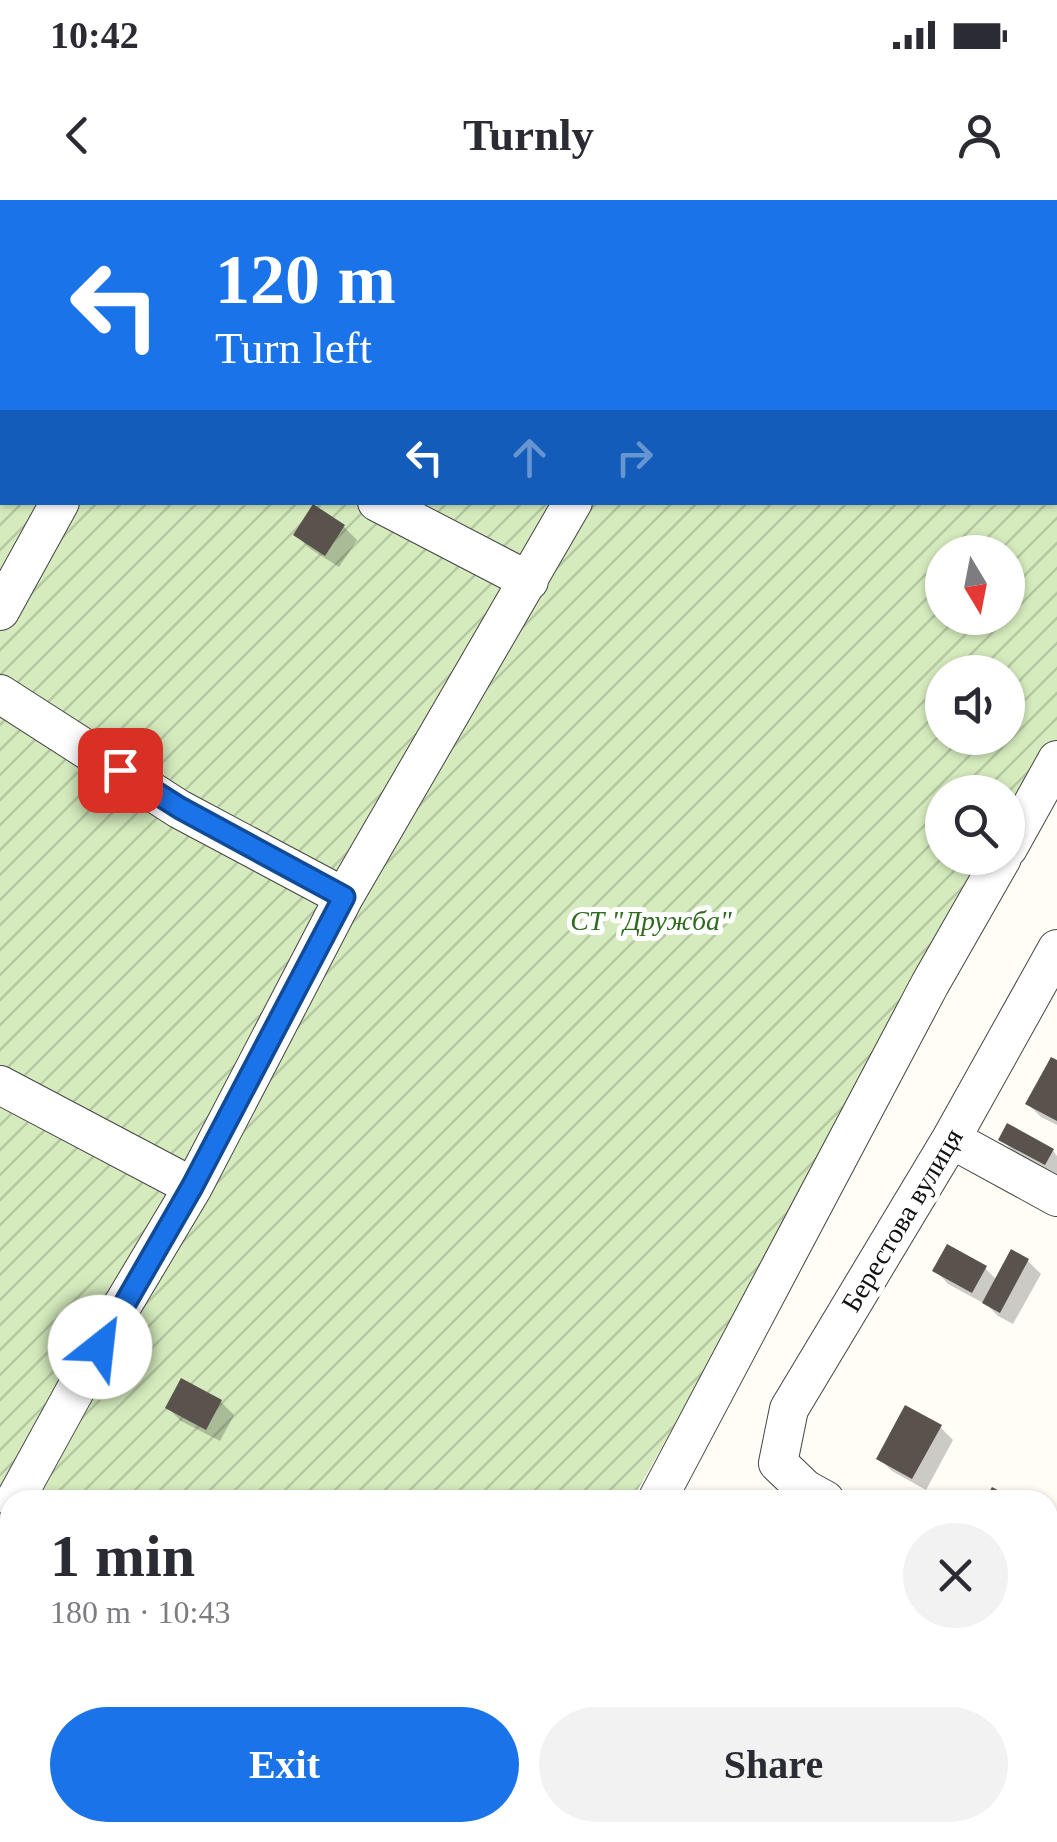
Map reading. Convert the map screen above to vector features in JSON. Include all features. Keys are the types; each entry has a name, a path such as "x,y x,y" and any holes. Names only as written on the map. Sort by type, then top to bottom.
{"street":[{"path":"0,611 58,505"},
{"path":"383,505 528,581"},
{"path":"20,1490 192,1187 344,897 571,505"},
{"path":"0,694 180,808 344,897"},
{"path":"1025,817 1057,760"},
{"path":"662,1490 930,984 992,875"},
{"name":"Берестова вулиця","path":"810,1490 778,1464 790,1409 951,1139 1057,949"},
{"path":"0,1085 192,1187"},
{"path":"951,1139 1057,1197"}],"green space":[{"name":"СТ \"Дружба\"","path":"0,505 1057,505 1057,746 1025,803 1025,775 925,775 925,875 984,875 638,1490 0,1490"}],"building":[{"path":"312,505 345,525 325,556 293,535"},
{"path":"1051,1057 1057,1060 1057,1121 1025,1104"},
{"path":"1007,1123 1054,1149 1045,1165 998,1140"},
{"path":"947,1244 987,1266 972,1293 932,1271"},
{"path":"1011,1249 1029,1259 1000,1313 982,1303"},
{"path":"181,1378 222,1400 206,1430 165,1408"},
{"path":"905,1405 942,1425 912,1479 876,1459"}],"route":[{"path":"100,1347 192,1187 344,897 180,808 120,770"}]}
